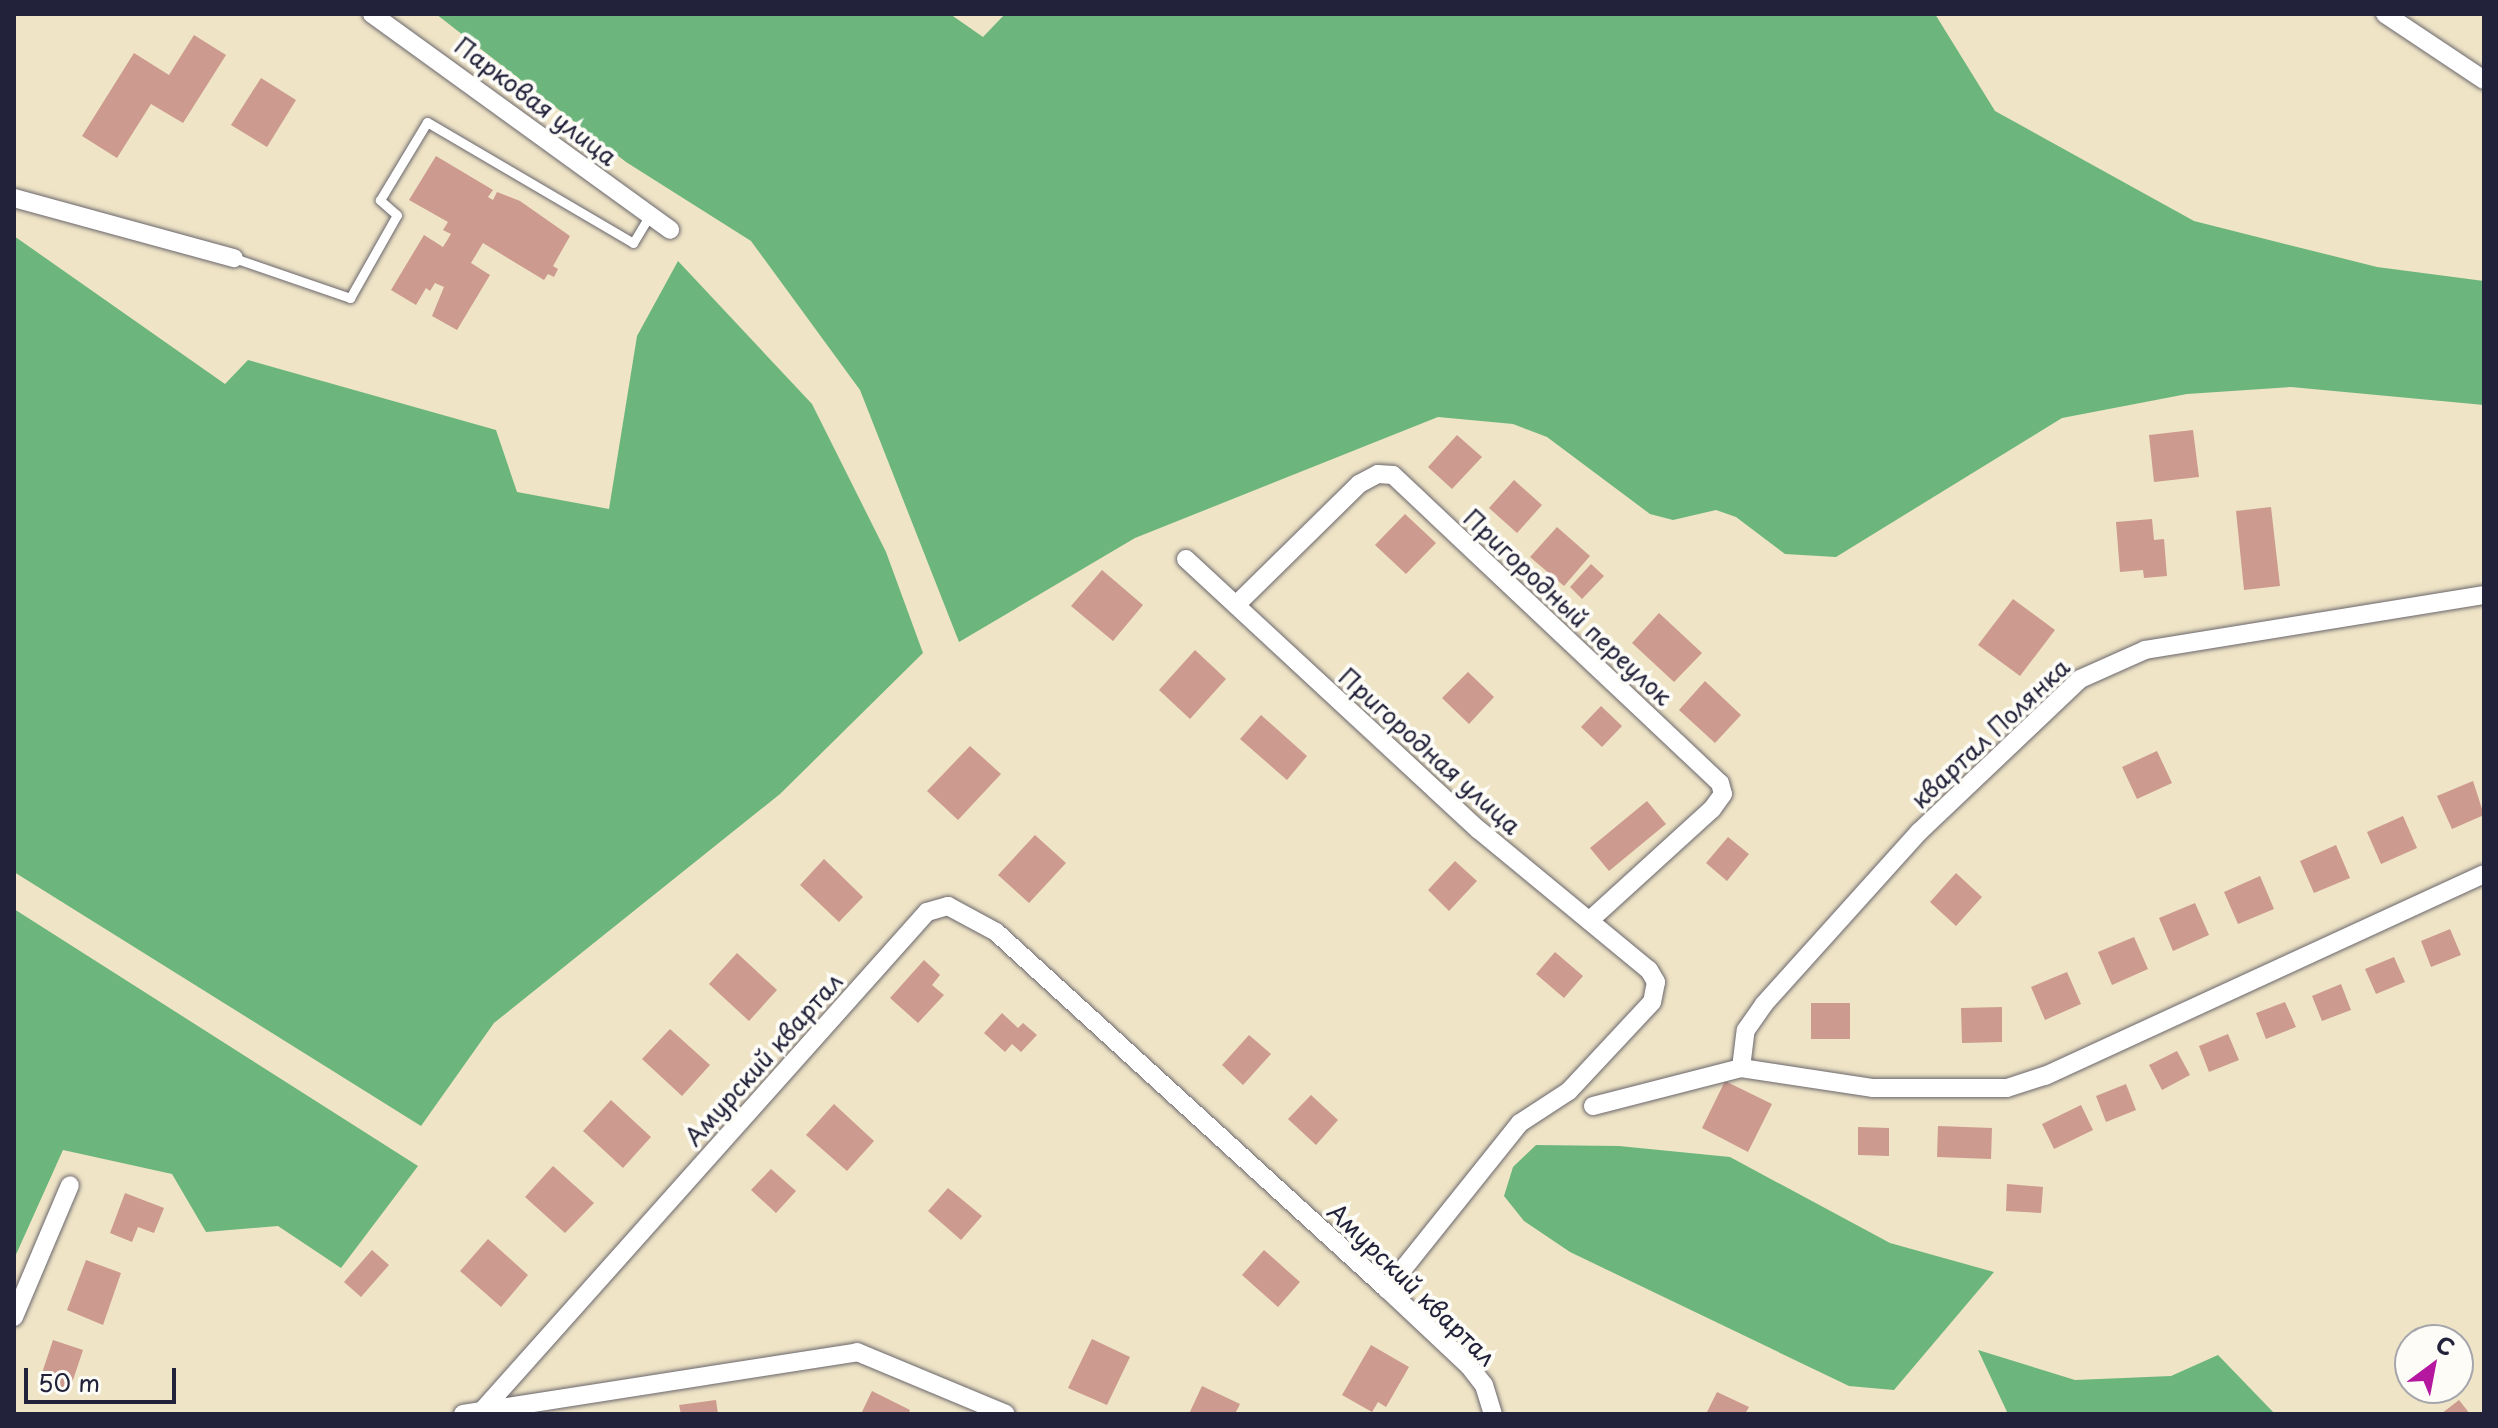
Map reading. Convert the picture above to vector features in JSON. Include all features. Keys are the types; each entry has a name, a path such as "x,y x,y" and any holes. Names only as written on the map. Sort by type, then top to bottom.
{"street":[{"name":"Парковая улица","path":"372,14 670,230"},
{"path":"2385,14 2484,80"},
{"path":"14,198 234,258"},
{"name":"Пригородный переулок","path":"1236,605 1359,484 1378,474 1393,475 1720,783 1723,794 1712,809 1589,921"},
{"name":"Пригородная улица","path":"1186,559 1479,830 1649,970 1656,982 1652,1002 1569,1091 1520,1123 1387,1289"},
{"name":"квартал Полянка","path":"1741,1068 1746,1030 1764,1004 1919,832 2080,679 2145,650 2484,595"},
{"path":"1593,1106 1741,1068 1873,1088 2007,1088 2045,1076 2484,874"},
{"name":"Амурский квартал","path":"472,1413 927,912 948,906 996,932 1387,1289 1469,1366 1484,1385 1493,1414"},
{"path":"14,1317 70,1185"},
{"name":"Амурский квартал","path":"472,1413 857,1352 1006,1414"}],"lane":[{"path":"234,258 350,298 397,215 380,200 427,122 633,243 650,215"}],"green space":[{"path":"436,14 950,14 983,37 1005,14 1935,14 1995,111 2194,221 2377,267 2484,281 2484,405 2291,387 2187,394 2062,418 1836,557 1785,554 1736,517 1716,510 1673,520 1650,514 1547,437 1513,424 1438,417 1135,538 959,642 860,390 751,241 626,162"},
{"path":"14,236 225,384 248,360 496,430 517,492 609,509 637,336 678,261 812,404 886,552 923,653 780,794 494,1023 421,1126 14,872"},
{"path":"14,909 418,1166 341,1268 278,1226 206,1232 172,1174 63,1150 14,1259"},
{"path":"1536,1145 1619,1146 1730,1157 1890,1243 1994,1272 1894,1390 1849,1386 1570,1252 1524,1221 1504,1196 1513,1167"},
{"path":"1978,1350 2075,1380 2171,1376 2218,1355 2275,1414 2008,1414"}],"building":[{"path":"194,35 226,55 183,123 151,104 117,158 82,136 134,53 169,75"},
{"path":"261,78 296,100 267,147 231,125"},
{"path":"436,156 493,190 488,197 493,200 497,192 520,201 570,236 553,266 558,269 554,277 548,274 544,280 483,243 471,263 490,275 457,330 432,316 444,287 435,283 430,291 426,288 416,305 391,290 424,235 443,247 451,234 443,230 448,222 409,200"},
{"path":"2193,430 2199,477 2154,482 2149,435"},
{"path":"1457,435 1482,457 1452,489 1428,467"},
{"path":"1514,480 1542,505 1517,533 1489,508"},
{"path":"2271,507 2280,586 2244,590 2236,511"},
{"path":"1405,514 1436,543 1406,574 1375,545"},
{"path":"2152,519 2154,540 2164,539 2167,576 2144,578 2143,570 2120,572 2116,522"},
{"path":"1557,527 1590,556 1564,586 1530,557"},
{"path":"1591,564 1604,576 1582,599 1570,587"},
{"path":"1102,570 1143,605 1113,641 1071,606"},
{"path":"2013,599 2055,630 2020,676 1978,645"},
{"path":"1659,613 1702,653 1674,682 1632,643"},
{"path":"1195,650 1226,679 1190,719 1159,690"},
{"path":"1468,672 1494,697 1469,724 1442,698"},
{"path":"1705,681 1741,715 1715,743 1679,710"},
{"path":"1601,706 1622,726 1602,747 1581,727"},
{"path":"1261,715 1307,756 1287,780 1240,739"},
{"path":"970,746 1001,774 958,820 927,791"},
{"path":"2157,751 2172,783 2137,799 2122,767"},
{"path":"2473,781 2484,815 2452,829 2437,796"},
{"path":"1647,801 1666,824 1609,871 1590,848"},
{"path":"2403,816 2417,848 2381,864 2367,832"},
{"path":"1035,835 1066,863 1029,903 998,875"},
{"path":"1728,837 1749,854 1727,881 1706,863"},
{"path":"2336,845 2350,878 2314,893 2300,861"},
{"path":"824,859 863,897 839,922 800,885"},
{"path":"1455,861 1477,881 1449,911 1428,890"},
{"path":"1956,873 1982,897 1956,926 1930,902"},
{"path":"2260,876 2274,909 2238,924 2224,892"},
{"path":"2195,903 2209,935 2173,951 2159,918"},
{"path":"2450,929 2461,955 2431,967 2421,941"},
{"path":"2134,937 2148,969 2112,985 2098,952"},
{"path":"1555,952 1583,976 1564,998 1536,974"},
{"path":"737,953 777,990 749,1021 709,984"},
{"path":"2394,957 2405,982 2376,994 2365,969"},
{"path":"924,960 940,975 932,985 944,995 918,1023 890,998"},
{"path":"2067,972 2081,1004 2045,1020 2031,987"},
{"path":"2341,984 2351,1010 2322,1021 2312,996"},
{"path":"2285,1002 2296,1027 2266,1039 2256,1013"},
{"path":"1811,1003 1850,1003 1850,1039 1811,1039"},
{"path":"2002,1007 2002,1042 1962,1043 1961,1008"},
{"path":"1002,1013 1018,1028 1023,1023 1037,1035 1021,1052 1012,1044 1005,1052 984,1033"},
{"path":"670,1029 710,1065 682,1096 642,1059"},
{"path":"2228,1034 2239,1060 2209,1072 2199,1046"},
{"path":"1249,1035 1271,1054 1243,1085 1222,1065"},
{"path":"2177,1051 2190,1075 2162,1090 2149,1065"},
{"path":"1725,1081 1772,1104 1748,1152 1702,1128"},
{"path":"2126,1084 2136,1110 2106,1122 2096,1096"},
{"path":"1311,1095 1338,1120 1316,1145 1288,1119"},
{"path":"611,1100 651,1137 623,1168 583,1131"},
{"path":"834,1104 874,1141 847,1171 806,1135"},
{"path":"2081,1105 2093,1130 2054,1149 2042,1124"},
{"path":"1938,1126 1992,1128 1991,1159 1937,1157"},
{"path":"1858,1127 1889,1128 1889,1156 1858,1155"},
{"path":"553,1166 594,1203 565,1233 525,1197"},
{"path":"771,1169 796,1191 776,1213 751,1190"},
{"path":"2007,1184 2043,1187 2041,1213 2006,1211"},
{"path":"948,1188 982,1216 961,1240 928,1211"},
{"path":"125,1193 164,1208 154,1233 138,1227 132,1242 110,1233"},
{"path":"488,1239 528,1275 501,1307 460,1271"},
{"path":"372,1250 389,1265 361,1297 344,1282"},
{"path":"1264,1250 1300,1282 1278,1307 1242,1275"},
{"path":"86,1260 121,1273 103,1325 67,1310"},
{"path":"1092,1339 1130,1357 1107,1405 1068,1388"},
{"path":"53,1340 83,1350 69,1392 39,1382"},
{"path":"1371,1345 1409,1367 1386,1407 1378,1402 1372,1412 1342,1395"},
{"path":"1202,1386 1240,1404 1235,1414 1189,1414"},
{"path":"872,1391 910,1410 908,1414 861,1414"},
{"path":"1717,1392 1749,1407 1745,1414 1706,1414"},
{"path":"716,1400 718,1414 681,1414 679,1405"},
{"path":"2454,1404 2462,1404 2470,1414 2441,1414"}]}
